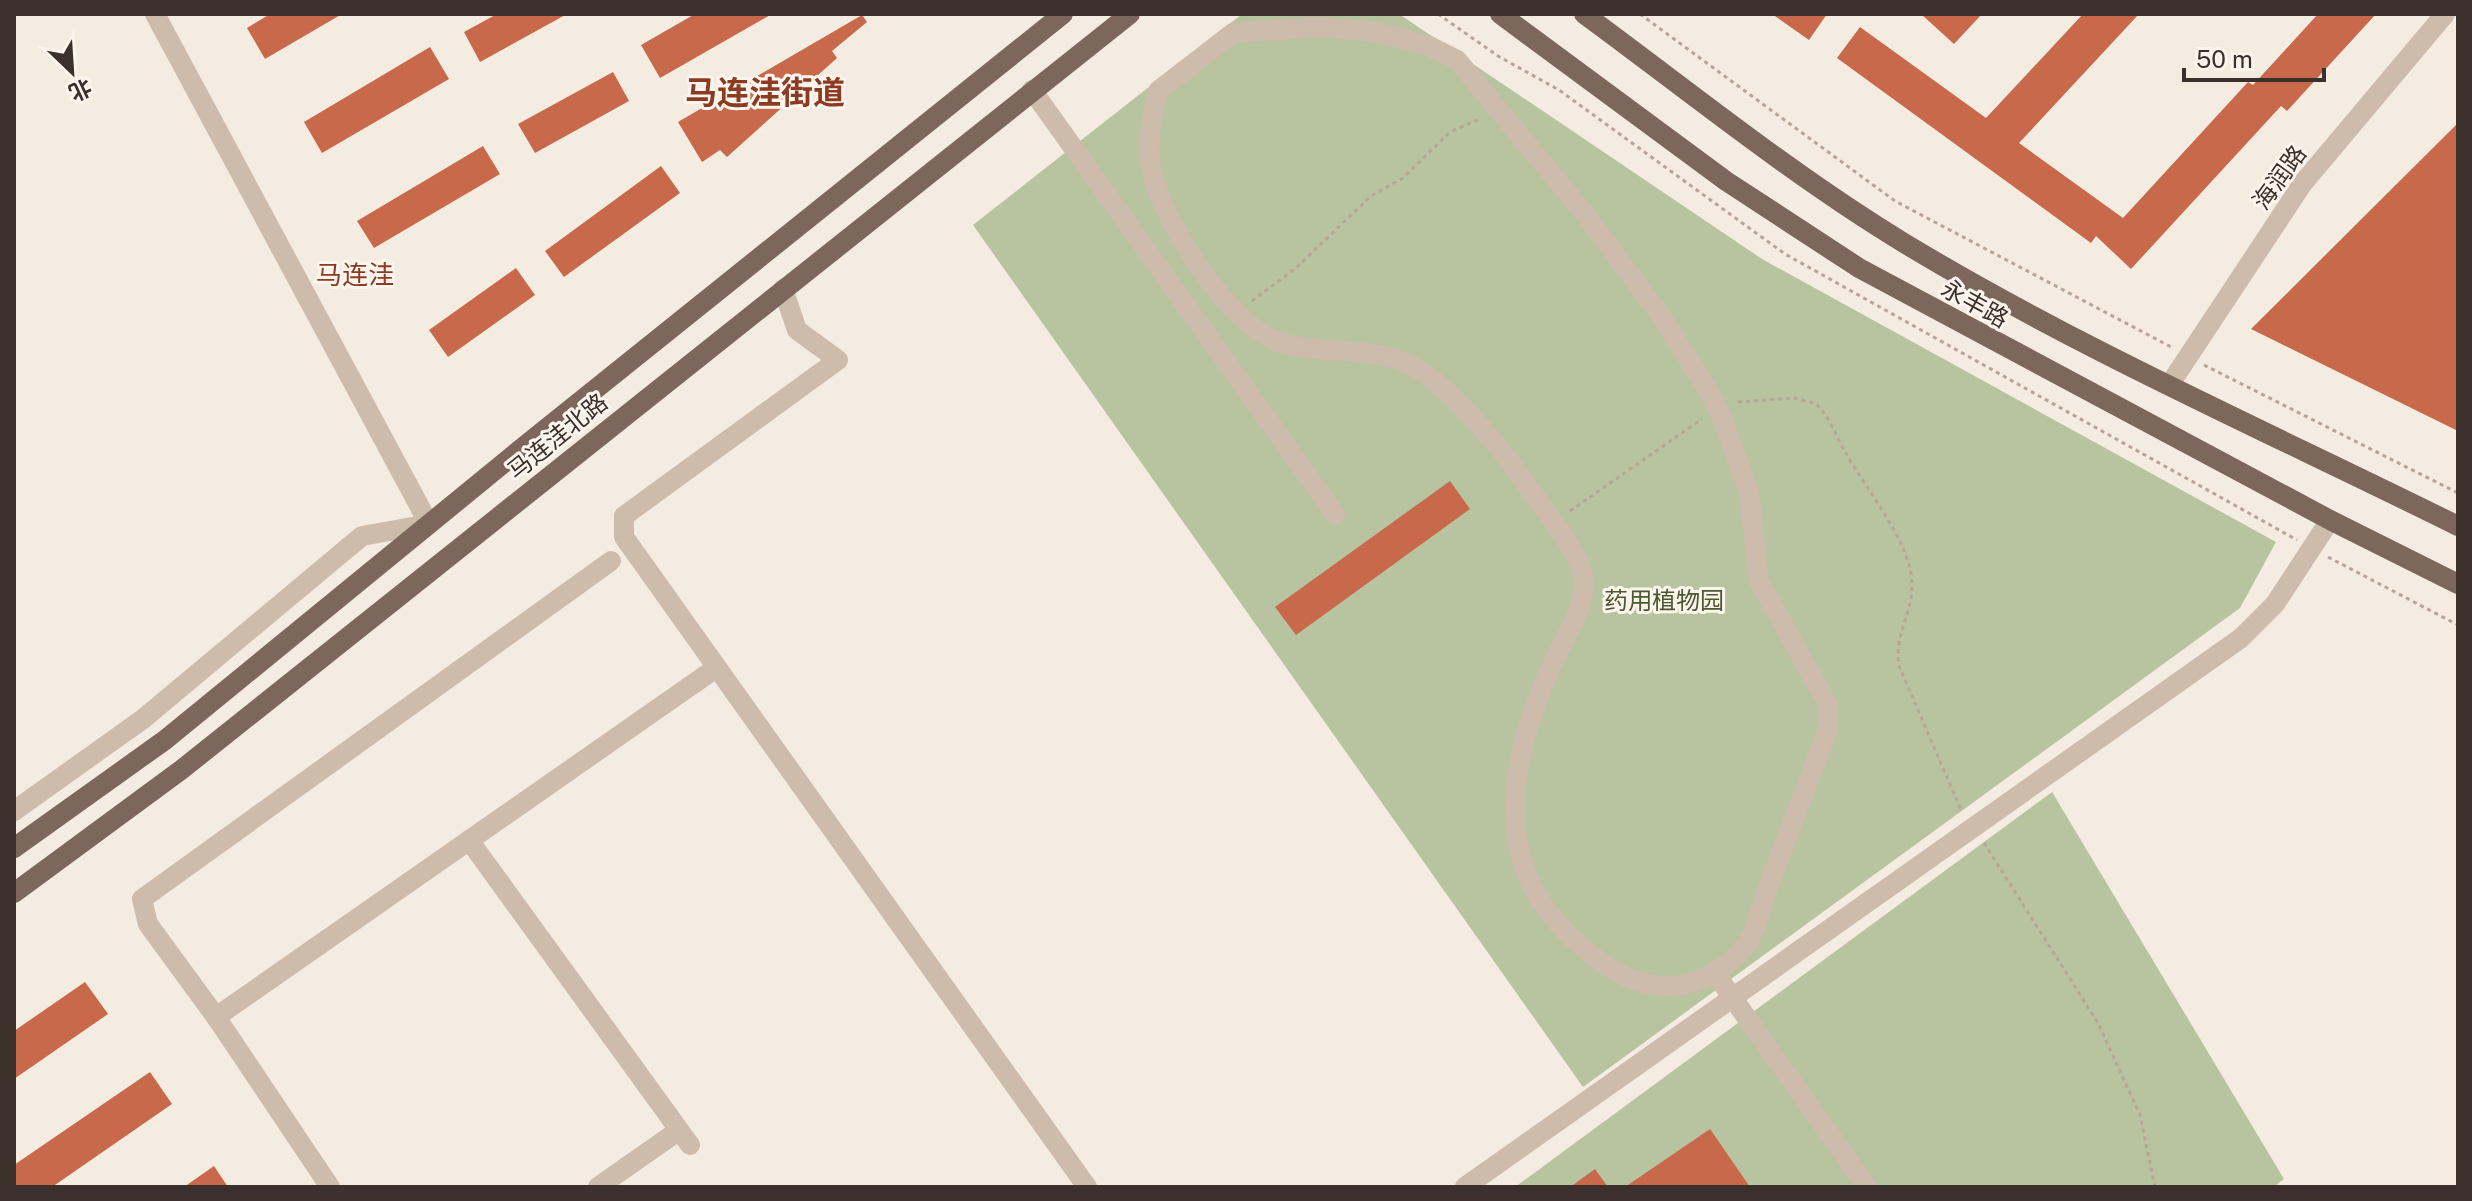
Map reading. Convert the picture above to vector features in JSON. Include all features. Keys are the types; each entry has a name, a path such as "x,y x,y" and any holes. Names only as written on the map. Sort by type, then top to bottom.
{"main road":[{"name":"马连洼北路","path":"14,848 165,740 1063,14"},
{"name":"马连洼北路","path":"14,893 181,770 1130,14"},
{"name":"永丰路","path":"1500,14 1726,181 1836,254 1956,323 2458,584"},
{"name":"永丰路","path":"1584,14 1832,196 1903,243 2034,315 2458,526"}],"street":[{"path":"155,14 429,524"},
{"name":"海润路","path":"2170,384 2303,183 2445,14"},
{"path":"1317,27 1376,32 1427,45 1457,60 1499,108 1585,214 1658,312 1718,410 1749,492 1759,581 1828,705 1827,732 1746,946 1715,973 1674,986 1640,982 1607,968 1552,919 1532,888 1516,843 1514,798 1521,753 1536,700 1574,616 1584,584 1577,559 1514,467 1474,420 1408,364 1278,342 1248,324 1208,279 1159,199 1150,164 1152,122 1158,91 1233,33 1317,27"},
{"path":"1032,90 1075,145 1335,514"},
{"path":"783,289 797,330 838,360 624,516 624,537 1087,1187"},
{"path":"1465,1187 2241,638 2275,604 2330,520"},
{"name":"马连洼北路","path":"14,811 143,719 362,536 429,524"},
{"path":"330,1187 216,1017 148,924 142,899 611,561"},
{"path":"216,1017 716,668"},
{"path":"469,840 684,1138 598,1187"},
{"path":"1715,973 1867,1187"}],"path":[{"path":"1640,14 1895,201 2188,356 2458,493"},
{"path":"1237,312 1296,268 1371,196 1403,178 1450,132 1499,108"},
{"path":"1551,521 1588,499 1690,425 1718,410 1746,400 1794,398 1815,403 1822,409 1904,551 1912,589 1896,645 1899,666 1952,792 2098,1023 2140,1115 2155,1187"}],"green space":[{"name":"药用植物园","path":"1242,14 1399,14 1762,259 2276,542 2240,608 1583,1087 973,225"},
{"path":"2052,792 2284,1179 2274,1187 1515,1187"}],"building":[{"path":"270,14 342,14 265,59 247,28"},
{"path":"497,14 567,14 480,62 464,32"},
{"path":"695,14 772,14 660,78 641,45"},
{"path":"1772,14 1827,14 1809,40"},
{"path":"1921,14 1982,14 1954,44"},
{"path":"2083,14 2139,14 2019,143 2123,218 2248,82 2253,85 2318,14 2376,14 2287,111 2281,106 2131,269 2096,236 2091,243 1837,58 1860,27 1986,118"},
{"path":"862,15 867,22 832,51 837,58 727,157 720,150 702,162 678,122"},
{"path":"430,47 449,79 322,153 304,122"},
{"path":"613,72 629,101 535,153 518,124"},
{"path":"2458,123 2458,431 2251,329"},
{"path":"483,146 500,174 374,248 357,221"},
{"path":"661,166 680,193 564,277 545,251"},
{"path":"516,268 535,295 448,357 429,330"},
{"path":"1450,481 1470,509 1296,635 1275,607"},
{"path":"85,982 108,1014 14,1079 14,1031"},
{"path":"150,1072 172,1104 52,1187 14,1187 14,1165"},
{"path":"1710,1129 1750,1187 1625,1187"},
{"path":"214,1166 228,1187 184,1187"},
{"path":"1595,1169 1608,1187 1570,1187"}],"district":[{"name":"马连洼街道","path":"765,92"},
{"name":"马连洼","path":"355,274"}]}
